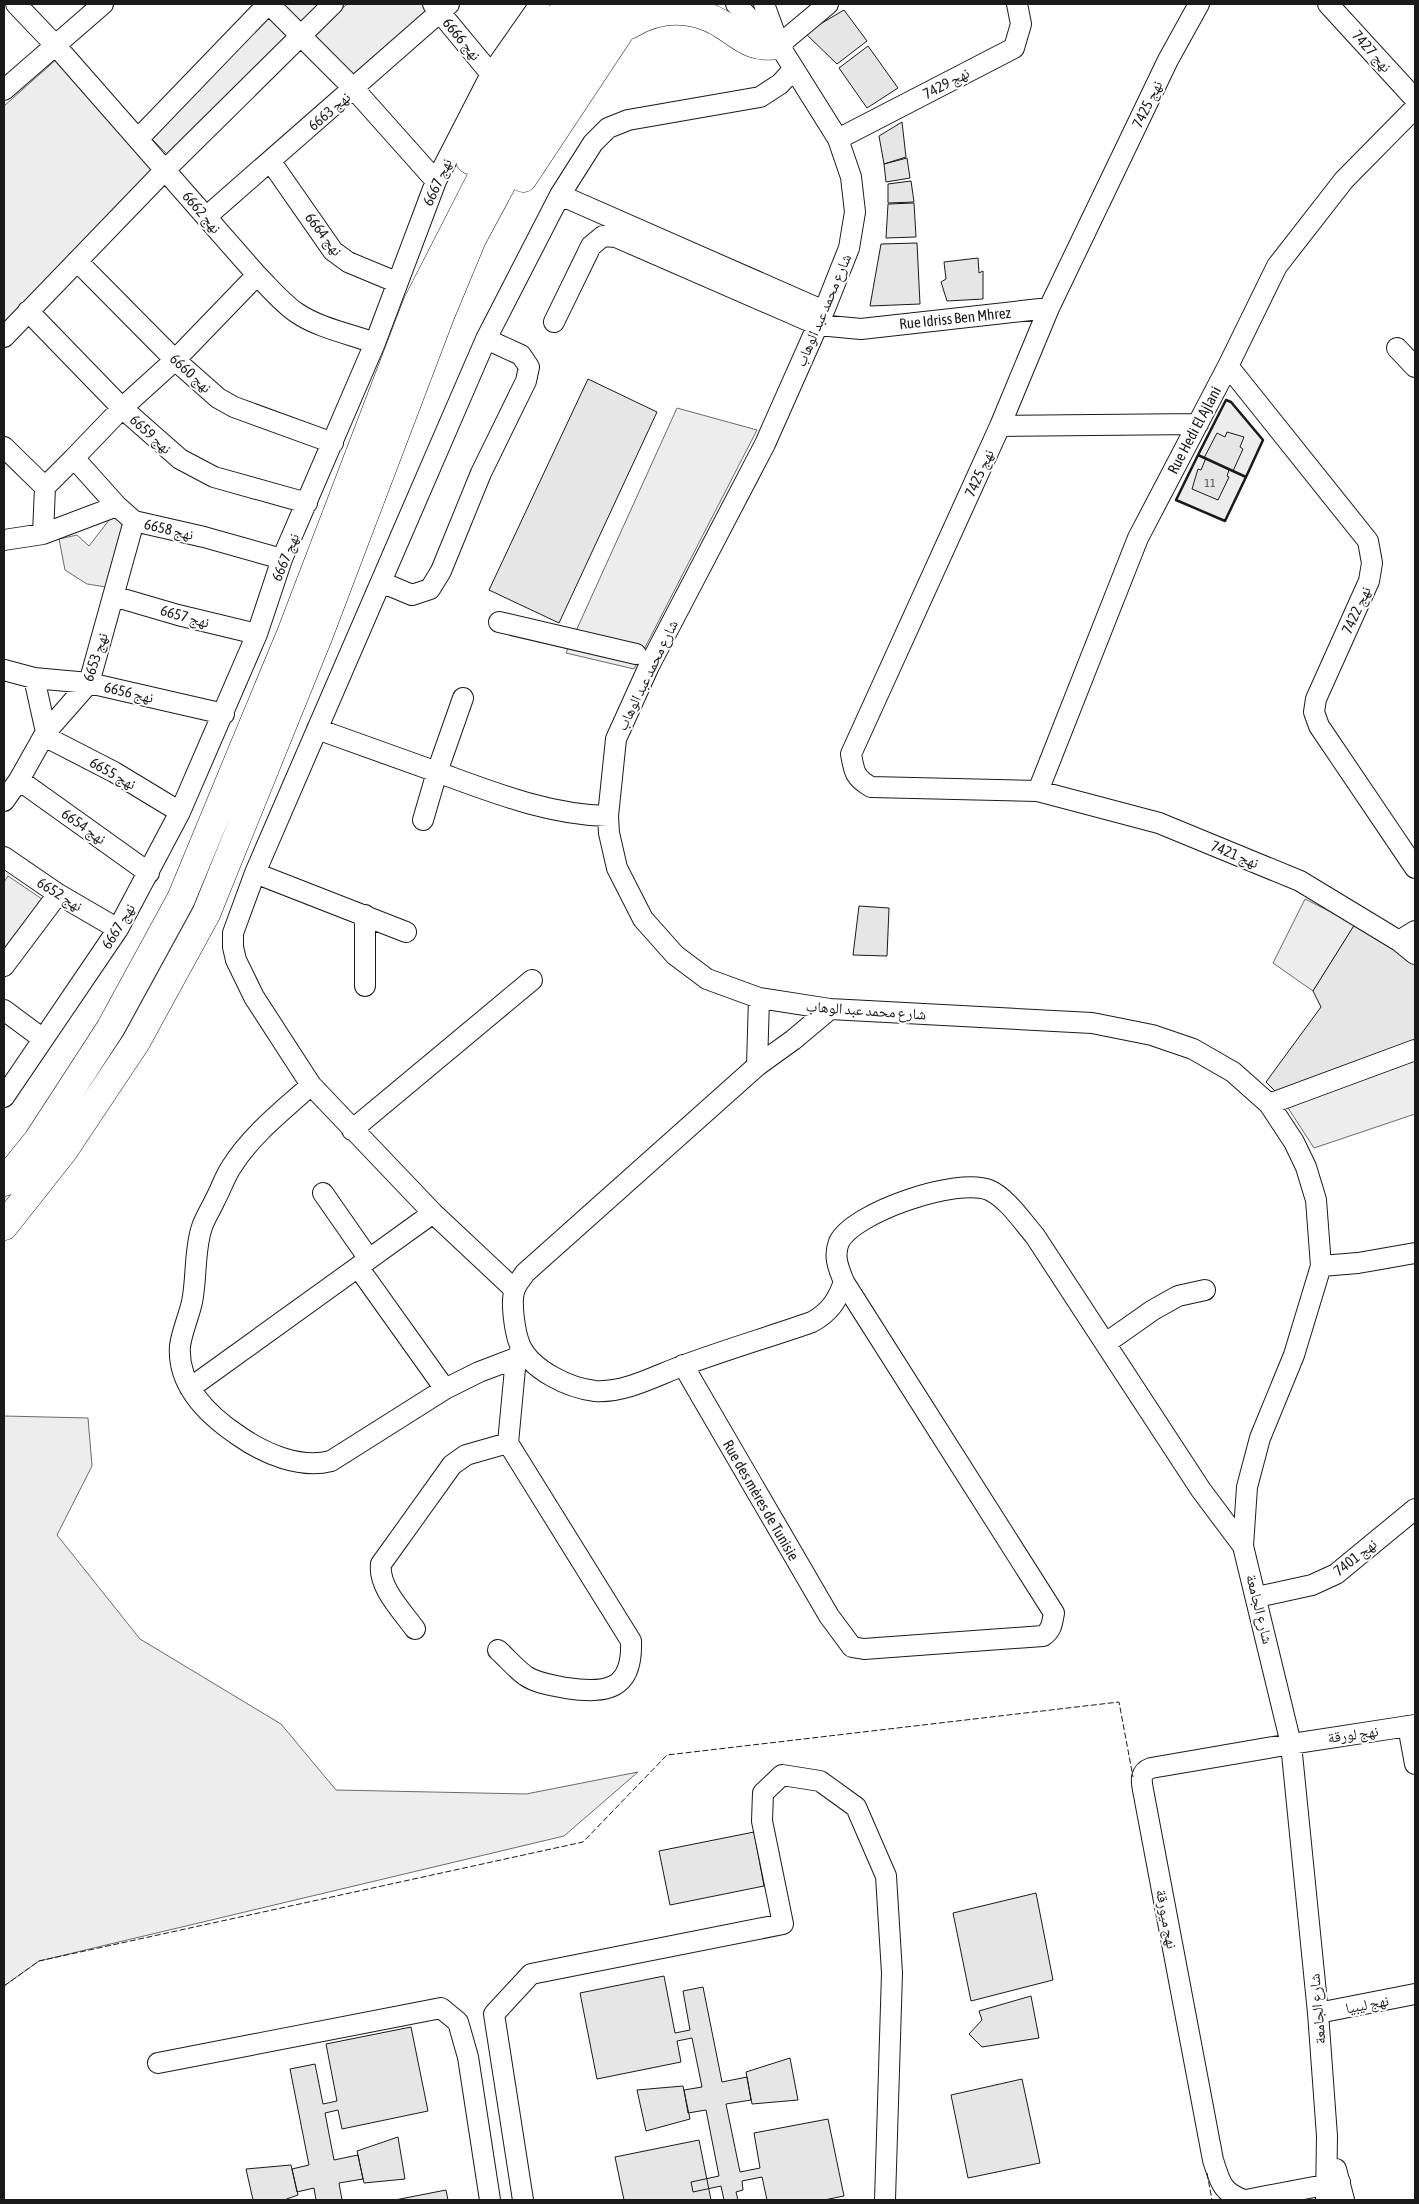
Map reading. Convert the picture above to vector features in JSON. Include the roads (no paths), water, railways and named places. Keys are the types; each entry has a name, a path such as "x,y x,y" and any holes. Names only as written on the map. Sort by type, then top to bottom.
{"highway":[{"path":"428,310 428,246 440,216 490,118 522,65 570,4"},
{"path":"4,1226 64,1150 136,1042 206,914 318,638 428,310 463,212 506,130 529,92 560,47 595,4"},
{"path":"4,1182 38,1140 110,1029 181,899 428,310 472,239 530,131 572,71 622,17 646,4"},
{"path":"622,17 654,14 670,10 688,11 705,16 750,43 767,47 779,45"},
{"path":"428,310 466,285 524,175 622,17"}],"street":[{"name":"نهج 6662","path":"16,4 139,138 257,275 296,313 310,321 375,342"},
{"path":"4,90 103,4"},
{"path":"139,138 269,4 354,89 436,181"},
{"path":"4,337 165,170 333,4"},
{"name":"نهج 6667","path":"4,1097 118,929 180,812 257,634 282,559 375,342 396,282 436,181 491,74 540,4"},
{"path":"736,4 760,30 779,45"},
{"path":"764,4 779,45"},
{"path":"779,45 828,4"},
{"name":"نهج 7429","path":"838,139 1014,48 1021,24 1017,4"},
{"name":"نهج 7425","path":"1038,791 871,787 859,780 853,769 851,754 1000,426 1049,308 1168,60 1199,4"},
{"name":"نهج 7427","path":"1328,4 1415,99"},
{"name":"نهج 6666","path":"441,7 491,74"},
{"name":"نهج 6663","path":"206,217 354,89 441,7"},
{"name":"شارع محمد عبد الوهاب","path":"779,45 838,139 851,177 855,212 849,248 821,318 765,444 649,666 616,738 608,816 609,833 617,868 643,919 675,955 708,979 759,998 830,1010 1092,1023 1152,1035 1193,1049 1234,1072 1270,1104"},
{"path":"514,1289 352,1130 311,1085 254,997 236,960 233,947 234,933 254,874 486,339 560,195 593,142 608,128 628,120 760,97 780,84 793,70"},
{"name":"Rue Hedi El Ajlani","path":"1038,791 1138,538 1228,366 1276,266 1344,180 1415,108"},
{"name":"نهج 6664","path":"271,162 333,251 348,262 396,282"},
{"path":"560,195 821,318"},
{"path":"554,322 592,246 604,236 616,237 821,318"},
{"name":"نهج 6660","path":"77,262 175,360 218,398 234,406 333,443"},
{"path":"43,534 45,487 122,408 175,360 257,275"},
{"name":"Rue Idriss Ben Mhrez","path":"821,318 861,329 1049,308"},
{"name":"نهج 6659","path":"28,311 122,408 180,459 214,477 307,503"},
{"path":"381,582 412,595 430,588 441,571 481,473 526,381 529,366 521,354 486,339"},
{"path":"1397,348 1415,367"},
{"name":"نهج 7422","path":"1228,366 1368,540 1372,563 1370,581 1316,699 1314,712 1319,726 1415,868"},
{"path":"1000,426 1198,424"},
{"path":"4,447 45,487"},
{"path":"4,540 43,534 117,506 74,458"},
{"name":"نهج 6658","path":"117,506 134,521 204,537 282,559"},
{"name":"نهج 6653","path":"4,801 19,780 45,734 89,683 134,521"},
{"name":"نهج 6657","path":"113,596 178,615 257,634"},
{"path":"499,622 636,654"},
{"name":"نهج 6656","path":"4,670 34,678 89,683 224,714"},
{"path":"34,678 45,734"},
{"path":"423,820 437,772 463,698"},
{"path":"317,729 528,803 586,815 608,816"},
{"name":"نهج 6655","path":"45,734 114,772 180,812"},
{"name":"نهج 6654","path":"19,780 149,872"},
{"name":"نهج 7421","path":"1038,791 1159,823 1300,881 1407,936 1415,954"},
{"name":"نهج 6652","path":"6,864 118,929"},
{"path":"254,874 406,932"},
{"path":"4,966 58,894"},
{"path":"365,915 365,986"},
{"path":"352,1130 532,980"},
{"path":"757,1066 759,998"},
{"path":"4,1010 43,1039"},
{"path":"498,1650 526,1676 538,1682 590,1691 610,1688 620,1682 628,1671 632,1656 631,1641 508,1443 519,1354 514,1289 525,1273 544,1254 757,1066 830,1010"},
{"path":"1270,1104 1415,1050"},
{"path":"311,1085 252,1140 232,1166 202,1227 192,1301 180,1346 182,1368 190,1388 206,1410 219,1423 250,1444 302,1464 319,1464 331,1461 445,1389 519,1354"},
{"name":"شارع الجامعة","path":"1270,1104 1294,1142 1309,1175 1316,1200 1321,1266 1294,1354 1260,1438 1247,1487 1243,1546 1257,1597 1291,1744 1318,2013 1327,2136 1334,2191"},
{"path":"519,1354 552,1376 574,1387 596,1391 621,1388 812,1322 825,1315 836,1303 844,1282 836,1258 837,1248 840,1240 858,1223 900,1202 968,1186 989,1190 1008,1204 1035,1236 1201,1490 1243,1546"},
{"path":"323,1193 364,1263 445,1389"},
{"path":"190,1388 434,1212"},
{"path":"1321,1266 1358,1263 1415,1253"},
{"name":"Rue des mères de Tunisie","path":"683,1365 840,1633 852,1647 864,1649 1043,1636 1049,1632 1052,1626 1054,1614 844,1282"},
{"path":"1106,1343 1153,1310 1178,1296 1205,1290"},
{"path":"415,1629 383,1582 380,1572 381,1564 452,1465 466,1455 508,1443"},
{"name":"نهج 7401","path":"1257,1597 1312,1584 1336,1574 1415,1509"},
{"path":"1412,1726 1415,1764"},
{"name":"نهج لورقة","path":"1291,1744 1412,1726"},
{"name":"نهج ميورقة","path":"1291,1744 1151,1768 1143,1774 1141,1779 1213,2160 1221,2185 1231,2196 1245,2200 1334,2191"},
{"path":"523,2200 494,2014 531,1974 782,1924 762,1821 763,1793 782,1775 820,1781 856,1807 886,1876 892,1973 885,2200"},
{"name":"نهج ليبيا","path":"1318,2013 1415,1994"},
{"path":"158,2063 441,2008 458,2022 468,2057 490,2200"}]}
